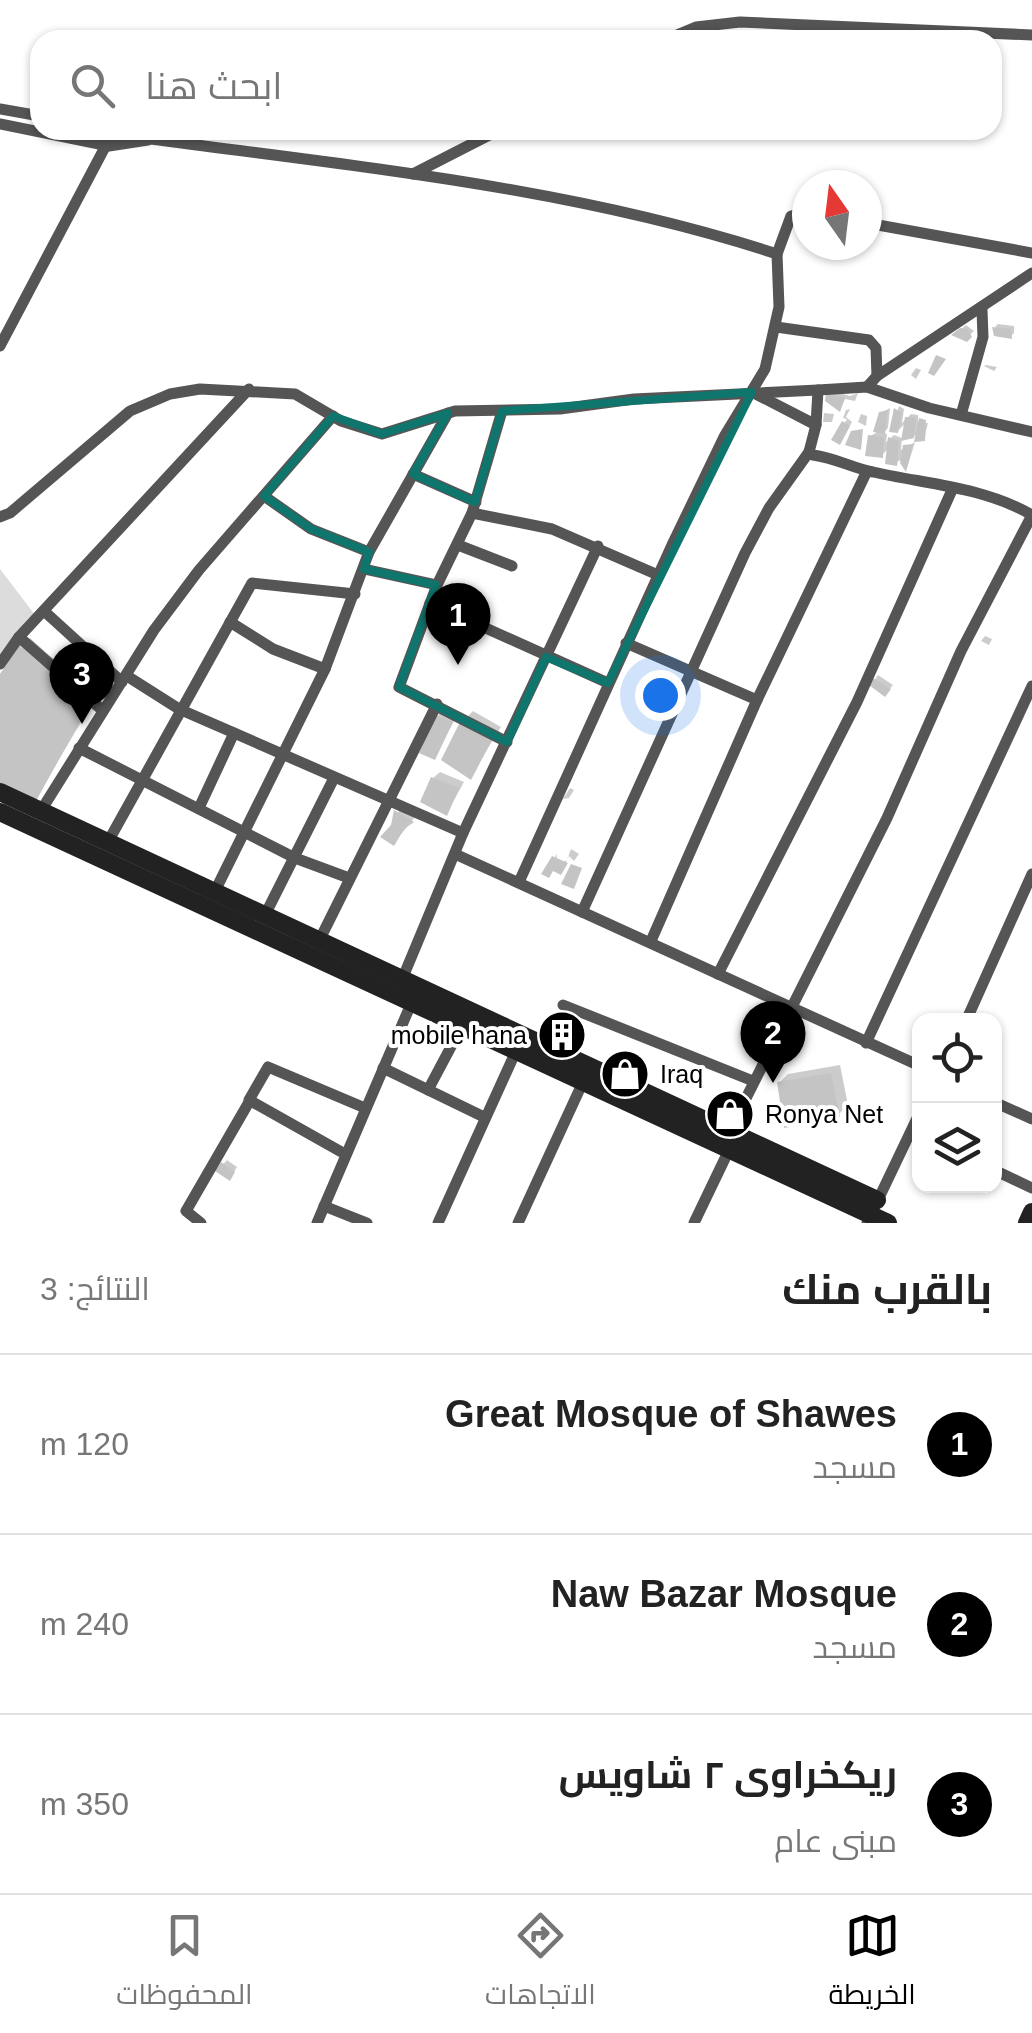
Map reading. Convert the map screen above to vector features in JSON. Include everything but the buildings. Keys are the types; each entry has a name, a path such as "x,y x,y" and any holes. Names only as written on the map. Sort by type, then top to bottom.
{"street":[{"path":"689,30 740,22 920,30"},
{"path":"1002,34 1032,35"},
{"path":"0,109 30,114"},
{"path":"0,124 30,130"},
{"path":"79,140 109,146 151,140 413,174 597,206 777,254"},
{"path":"0,346 111,140"},
{"path":"413,174 479,140"},
{"path":"519,882 658,575 726,434 766,369 776,327 780,284 777,254 792,216"},
{"path":"882,225 1032,253"},
{"path":"867,387 877,376 982,310 1032,273"},
{"path":"961,415 984,337 982,310"},
{"path":"776,327 869,340 876,348 877,376"},
{"path":"0,517 10,513 130,411 170,394 248,389 296,394 333,416 382,434 448,413 867,387 1032,432"},
{"path":"0,664 19,637 248,389"},
{"path":"582,912 690,671 769,508 809,452 816,426 818,390"},
{"path":"752,392 816,426"},
{"path":"502,411 474,508 437,585 399,687 507,742"},
{"path":"215,892 325,669 369,552 448,413"},
{"path":"42,808 101,710 188,585 333,416"},
{"path":"694,1223 753,1082 793,1010 887,818 960,651 1031,514 998,496 868,471 844,460 809,452"},
{"path":"651,941 757,700 868,471"},
{"path":"413,474 474,508 552,529 658,575"},
{"path":"718,974 857,702 952,490"},
{"path":"264,496 310,530 369,552"},
{"path":"458,545 512,566"},
{"path":"317,1223 382,1068 463,833 598,546"},
{"path":"364,569 437,585"},
{"path":"108,840 252,583 355,594"},
{"path":"430,603 608,683"},
{"path":"44,612 124,679 179,709 463,833"},
{"path":"230,622 273,649 325,669"},
{"path":"19,637 101,710"},
{"path":"626,643 757,700"},
{"path":"866,1043 1032,686"},
{"path":"320,941 436,704"},
{"path":"199,808 234,733"},
{"path":"78,748 295,858 350,878"},
{"path":"265,915 334,778"},
{"path":"0,792 42,808 320,941 462,1026 583,1082 729,1141"},
{"path":"0,812 407,992 729,1141 876,1215 912,1138"},
{"path":"455,854 912,1063"},
{"path":"969,1013 1032,874"},
{"path":"562,1006 753,1082"},
{"path":"428,1090 462,1026"},
{"path":"438,1223 516,1051"},
{"path":"202,1223 186,1211 268,1067 365,1108"},
{"path":"382,1068 484,1117"},
{"path":"518,1223 583,1082"},
{"path":"249,1102 344,1154"},
{"path":"996,1103 1032,1119"},
{"path":"1002,1174 1032,1188"},
{"path":"324,1206 367,1223"},
{"path":"1027,1223 1032,1212"}],"highlighted area":[{"path":"752,392 608,683 546,657 507,742 399,687 436,585 364,569 369,552 311,529 264,496 333,416 382,434 448,413 413,474 475,502 502,411"}],"shaded area":[{"path":"0,569 35,615 0,656"}],"place":[{"name":"Great Mosque of Shawes","path":"458,665"},
{"name":"ريكخراوى ۲ شاويس","path":"82,724"},
{"name":"mobile hana","path":"562,1035"},
{"name":"Iraq","path":"625,1074"},
{"name":"Naw Bazar Mosque","path":"773,1083"},
{"name":"Ronya Net","path":"730,1114"}]}
